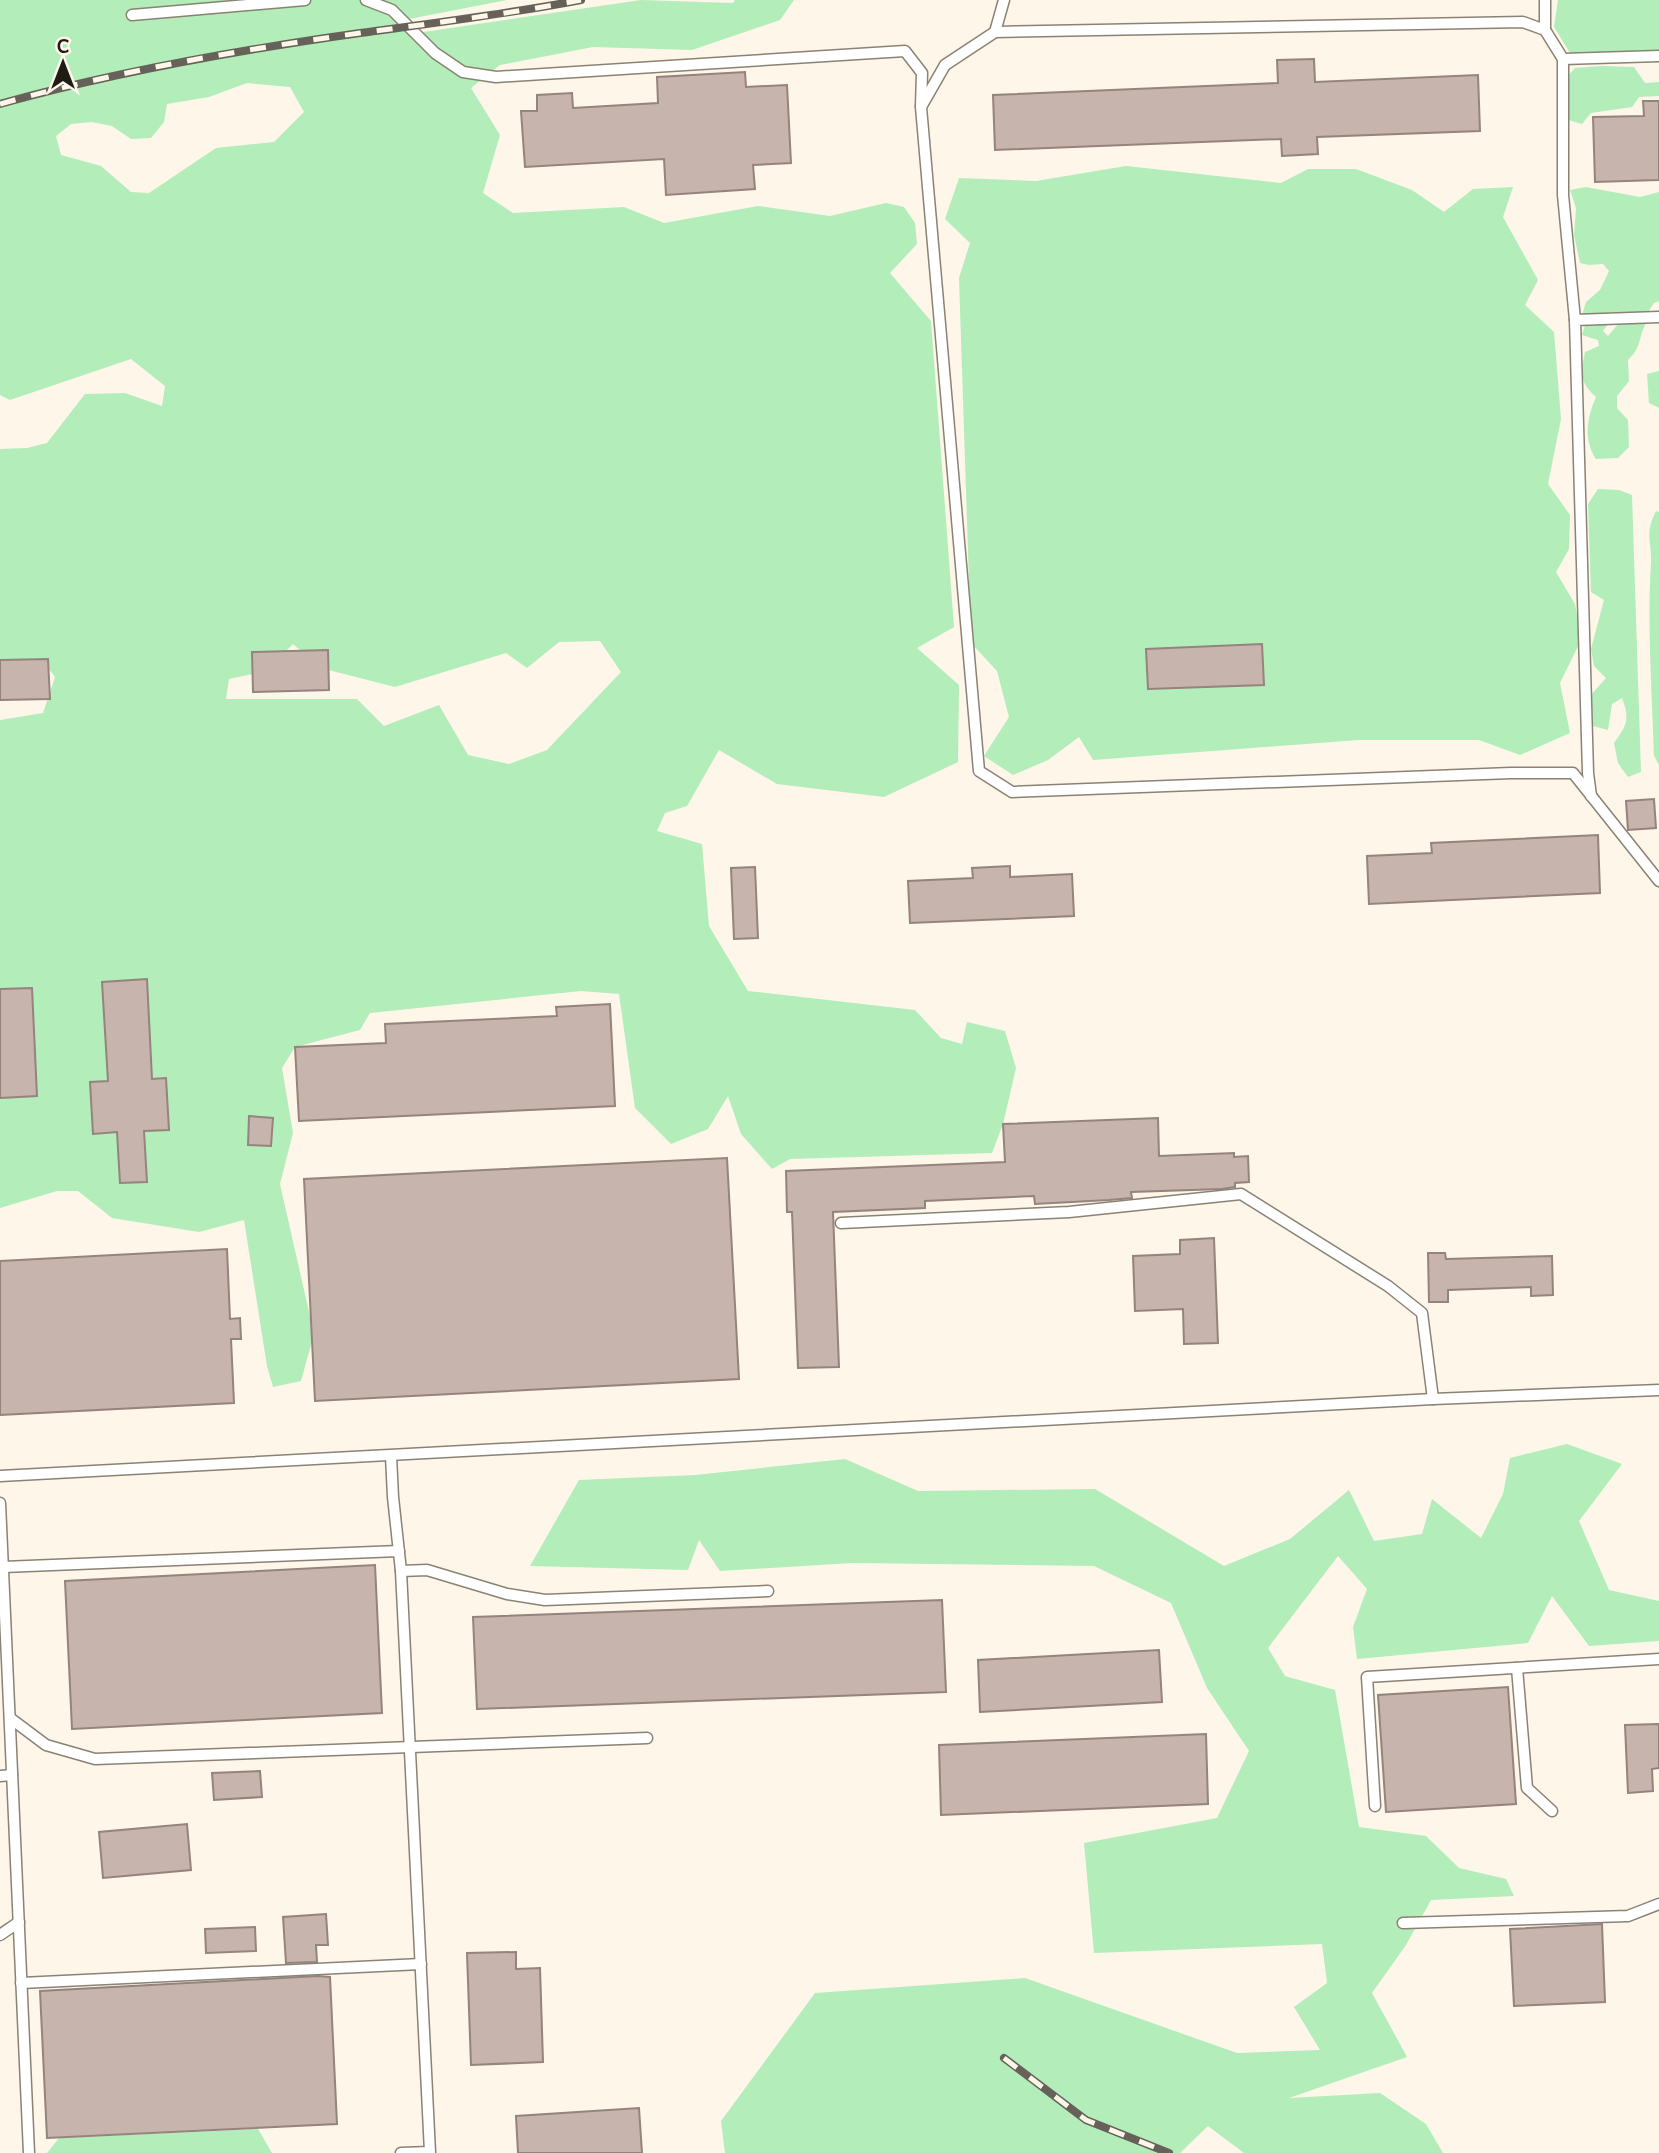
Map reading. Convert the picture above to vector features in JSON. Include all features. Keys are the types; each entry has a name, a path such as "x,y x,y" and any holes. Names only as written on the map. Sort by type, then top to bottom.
{"lane":[{"path":"132,15 305,0"},
{"path":"366,0 392,10 435,53 463,72 496,77 905,51 922,73 921,107 979,771 1012,792 1573,773 1659,881"},
{"path":"995,32 1004,0"},
{"path":"1545,0 1545,30 1563,59 1563,195 1575,320 1587,773 1591,797"},
{"path":"921,107 945,65 995,32 1523,22 1545,30"},
{"path":"1563,59 1659,56"},
{"path":"1575,320 1659,317"},
{"path":"841,1223 1069,1212 1241,1194 1388,1286 1422,1313 1433,1399"},
{"path":"0,1476 1433,1399 1659,1390"},
{"path":"391,1456 401,1571 430,2152 401,2153"},
{"path":"0,1503 29,2153"},
{"path":"3,1567 399,1552"},
{"path":"401,1571 427,1570 507,1594 545,1601 768,1591"},
{"path":"1375,1806 1367,1677 1659,1659"},
{"path":"1517,1668 1527,1788 1552,1811"},
{"path":"10,1718 46,1745 95,1759 647,1738"},
{"path":"0,1776 12,1775"},
{"path":"1403,1923 1628,1916 1659,1905"},
{"path":"0,1935 19,1922"},
{"path":"22,1983 421,1964"}],"green space":[{"path":"0,0 507,0 399,21 410,34 641,0 733,3 735,0 794,0 780,20 692,50 593,47 500,65 471,88 500,135 483,193 513,213 624,207 664,223 758,206 830,216 886,203 904,207 915,223 917,244 890,273 931,321 954,627 917,648 959,685 958,762 884,797 777,784 719,750 687,806 665,813 657,831 702,844 709,926 748,991 915,1010 941,1038 962,1044 967,1022 1005,1031 1016,1068 1003,1124 992,1153 790,1159 772,1169 741,1134 728,1096 708,1129 671,1144 635,1108 619,994 581,991 370,1013 360,1030 295,1047 282,1068 293,1133 280,1184 314,1334 301,1381 273,1387 267,1366 244,1220 199,1232 112,1218 78,1191 57,1191 0,1208 0,720 43,713 55,677 43,661 0,664 0,449 27,448 47,443 85,394 125,393 162,406 165,386 131,359 10,400 0,395","holes":["247,83 290,87 304,112 274,142 216,148 149,193 131,192 101,166 61,155 56,136 71,124 92,122 112,126 131,139 151,138 164,122 167,104 209,97","600,641 621,672 547,750 509,764 468,755 439,705 384,726 357,699 226,699 229,679 266,671 293,644 321,668 395,687 506,653 527,668 559,642"]},
{"path":"1558,0 1659,0 1659,50 1570,53 1554,27"},
{"path":"1634,67 1645,83 1659,82 1659,96 1639,97 1632,107 1591,113 1582,124 1568,120 1569,75 1575,68"},
{"path":"1126,166 1281,183 1308,169 1356,169 1412,190 1444,212 1473,189 1513,187 1503,217 1538,280 1525,305 1554,332 1561,419 1548,484 1570,515 1569,549 1556,572 1575,604 1581,640 1560,683 1570,733 1520,755 1479,740 1358,740 1093,760 1079,737 1048,760 1013,775 984,756 1009,717 997,671 971,643 959,278 970,243 945,219 959,178 1036,181"},
{"path":"1586,187 1640,197 1659,192 1659,301 1654,303 1648,312 1582,315 1586,302 1600,290 1609,271 1603,264 1580,263 1574,235 1576,208 1570,190"},
{"path":"1619,323 1646,323 1638,347 1628,360 1629,381 1617,396 1617,408 1628,420 1629,447 1618,458 1596,459 1589,444 1588,428 1596,397 1584,382 1582,372 1585,352 1599,346 1598,340 1582,335 1585,325 1608,324 1603,331 1608,336"},
{"path":"1659,371 1659,408 1649,403 1647,374"},
{"path":"1598,489 1619,490 1632,495 1641,772 1628,777 1618,763 1614,743 1626,722 1622,698 1612,704 1608,730 1593,726 1591,695 1606,678 1594,666 1591,649 1604,600 1591,592 1588,504"},
{"path":"1656,511 1659,512 1659,765 1654,756 1650,635 1649,532"},
{"path":"1567,1444 1622,1464 1579,1521 1609,1590 1659,1601 1659,1641 1589,1646 1552,1596 1528,1643 1357,1659 1353,1627 1367,1589 1338,1556 1268,1648 1285,1676 1335,1690 1359,1827 1426,1836 1459,1868 1506,1879 1514,1896 1431,1900 1406,1945 1372,1993 1407,2057 1289,2098 1380,2093 1426,2124 1443,2153 1244,2153 1208,2126 1180,2153 725,2153 721,2121 815,1993 1025,1978 1237,2053 1320,2050 1294,2007 1327,1983 1322,1944 1094,1953 1084,1843 1217,1818 1249,1751 1207,1688 1171,1603 1094,1566 852,1563 720,1571 699,1540 688,1570 530,1566 579,1480 695,1475 845,1459 918,1491 1095,1489 1224,1566 1290,1539 1349,1490 1374,1541 1422,1534 1432,1499 1481,1538 1503,1494 1510,1458"},
{"path":"258,2129 272,2153 47,2153 59,2138"}],"building":[{"path":"1314,59 1315,82 1478,75 1480,131 1317,137 1318,154 1282,156 1281,139 995,150 993,95 1278,83 1277,60"},
{"path":"745,72 746,87 787,85 791,163 753,165 755,189 666,195 664,159 525,167 521,111 537,111 537,95 572,93 573,108 658,103 657,77"},
{"path":"1643,101 1659,101 1659,180 1595,182 1593,117 1644,116"},
{"path":"1262,644 1264,685 1148,689 1146,649"},
{"path":"328,650 329,690 253,692 252,652"},
{"path":"48,659 50,699 0,700 0,660"},
{"path":"1654,799 1656,828 1628,830 1626,801"},
{"path":"1598,835 1600,893 1369,904 1367,856 1432,853 1431,843"},
{"path":"1010,866 1010,877 1072,874 1074,916 910,923 908,881 973,878 972,868"},
{"path":"755,867 758,938 734,939 731,868"},
{"path":"147,979 152,1079 166,1078 169,1130 144,1131 147,1182 120,1183 117,1132 93,1134 90,1082 108,1081 102,982"},
{"path":"32,988 37,1096 0,1098 0,989"},
{"path":"610,1004 615,1106 299,1121 295,1047 386,1043 385,1024 557,1016 556,1007"},
{"path":"249,1116 273,1118 271,1146 248,1145"},
{"path":"1158,1118 1159,1156 1234,1153 1234,1157 1248,1156 1249,1182 1235,1183 1235,1187 1222,1189 1131,1192 1132,1198 1109,1200 1035,1204 1034,1196 925,1201 925,1208 833,1212 839,1367 798,1368 792,1212 787,1212 786,1171 1005,1162 1003,1124"},
{"path":"727,1158 739,1379 315,1401 304,1179"},
{"path":"1214,1238 1218,1343 1184,1344 1183,1309 1135,1311 1133,1256 1180,1254 1180,1240"},
{"path":"227,1249 230,1319 240,1318 241,1339 231,1339 234,1403 0,1415 0,1261"},
{"path":"1428,1253 1445,1253 1446,1259 1552,1256 1553,1295 1531,1296 1531,1287 1448,1290 1448,1302 1429,1302"},
{"path":"375,1565 382,1713 72,1729 65,1581"},
{"path":"942,1600 946,1692 477,1709 473,1617"},
{"path":"1159,1650 1162,1702 980,1712 978,1660"},
{"path":"1508,1687 1516,1804 1386,1812 1378,1695"},
{"path":"1659,1724 1659,1768 1652,1769 1653,1791 1628,1793 1625,1725"},
{"path":"1206,1734 1208,1804 941,1815 939,1745"},
{"path":"260,1771 262,1797 214,1800 212,1773"},
{"path":"187,1824 191,1870 103,1878 99,1832"},
{"path":"326,1914 328,1945 316,1945 317,1962 286,1963 283,1917"},
{"path":"1602,1924 1605,2002 1514,2006 1510,1929"},
{"path":"255,1927 256,1951 206,1953 205,1929"},
{"path":"516,1952 516,1969 540,1968 543,2062 471,2065 467,1953"},
{"path":"330,1977 337,2124 47,2138 40,1991"},
{"path":"639,2108 642,2153 518,2153 516,2116"}],"railway":[{"path":"0,104 89,81 224,54 581,0"},
{"path":"1004,2058 1086,2120 1169,2153"}]}
